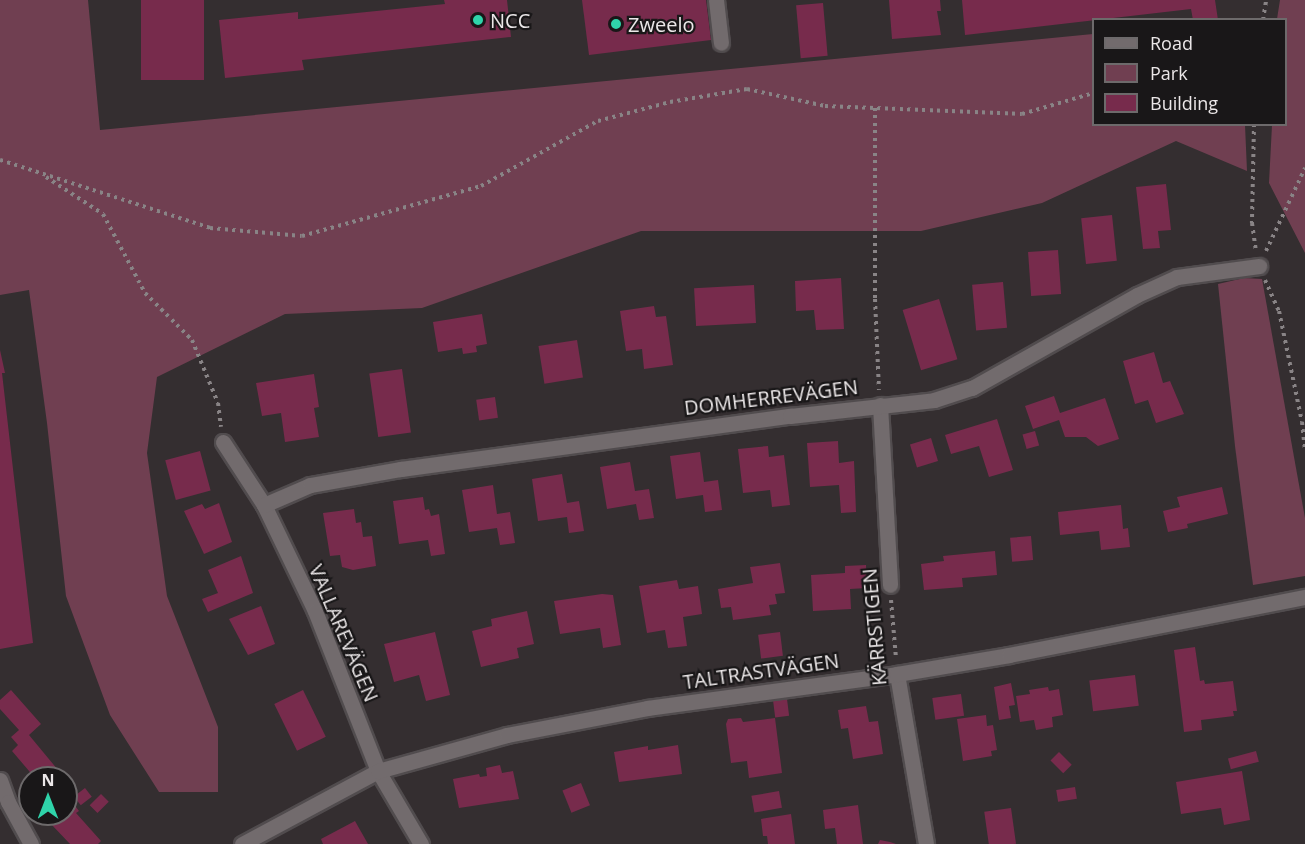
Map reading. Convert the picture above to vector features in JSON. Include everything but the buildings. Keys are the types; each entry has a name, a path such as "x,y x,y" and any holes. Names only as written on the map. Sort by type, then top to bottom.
{"street":[{"path":"716,0 721,43"},
{"name":"DOMHERREVÄGEN","path":"264,505 310,485 401,469 600,440 934,400 972,388 1137,295 1177,277 1259,266"},
{"name":"KÄRRSTIGEN","path":"880,405 890,585"},
{"name":"VALLAREVÄGEN","path":"223,442 264,505 315,611 378,771 421,844"},
{"name":"TALTRASTVÄGEN","path":"242,844 378,771 456,747 597,717 1009,656 1305,597"},
{"name":"KÄRRSTIGEN","path":"897,674 926,844"},
{"path":"0,780 8,802 31,844"}],"path":[{"path":"1263,18 1266,0"},
{"path":"0,160 210,228 302,236 481,186 598,121 669,102 747,89 825,106 1022,114 1092,94"},
{"path":"875,108 875,299 880,405"},
{"path":"1254,126 1252,223 1259,266 1279,311 1305,451"},
{"path":"1259,266 1305,168"},
{"path":"40,173 103,214 145,292 192,340 218,403 223,442"},
{"name":"KÄRRSTIGEN","path":"890,585 897,674"}],"green space":[{"path":"0,0 88,0 100,130 1092,34 1092,126 1245,126 1247,171 1176,141 1042,203 921,231 641,231 422,308 285,314 157,377 147,453 167,596 218,727 218,792 159,792 110,715 66,596 47,423 29,290 0,295"},
{"path":"1280,0 1305,0 1305,253 1269,183 1272,126 1287,126 1287,18 1277,18"},
{"path":"1244,278 1262,279 1305,518 1305,576 1253,585 1235,446 1218,284"}],"place":[{"name":"NCC","path":"478,20"},
{"name":"Zweelo","path":"616,24"}]}
